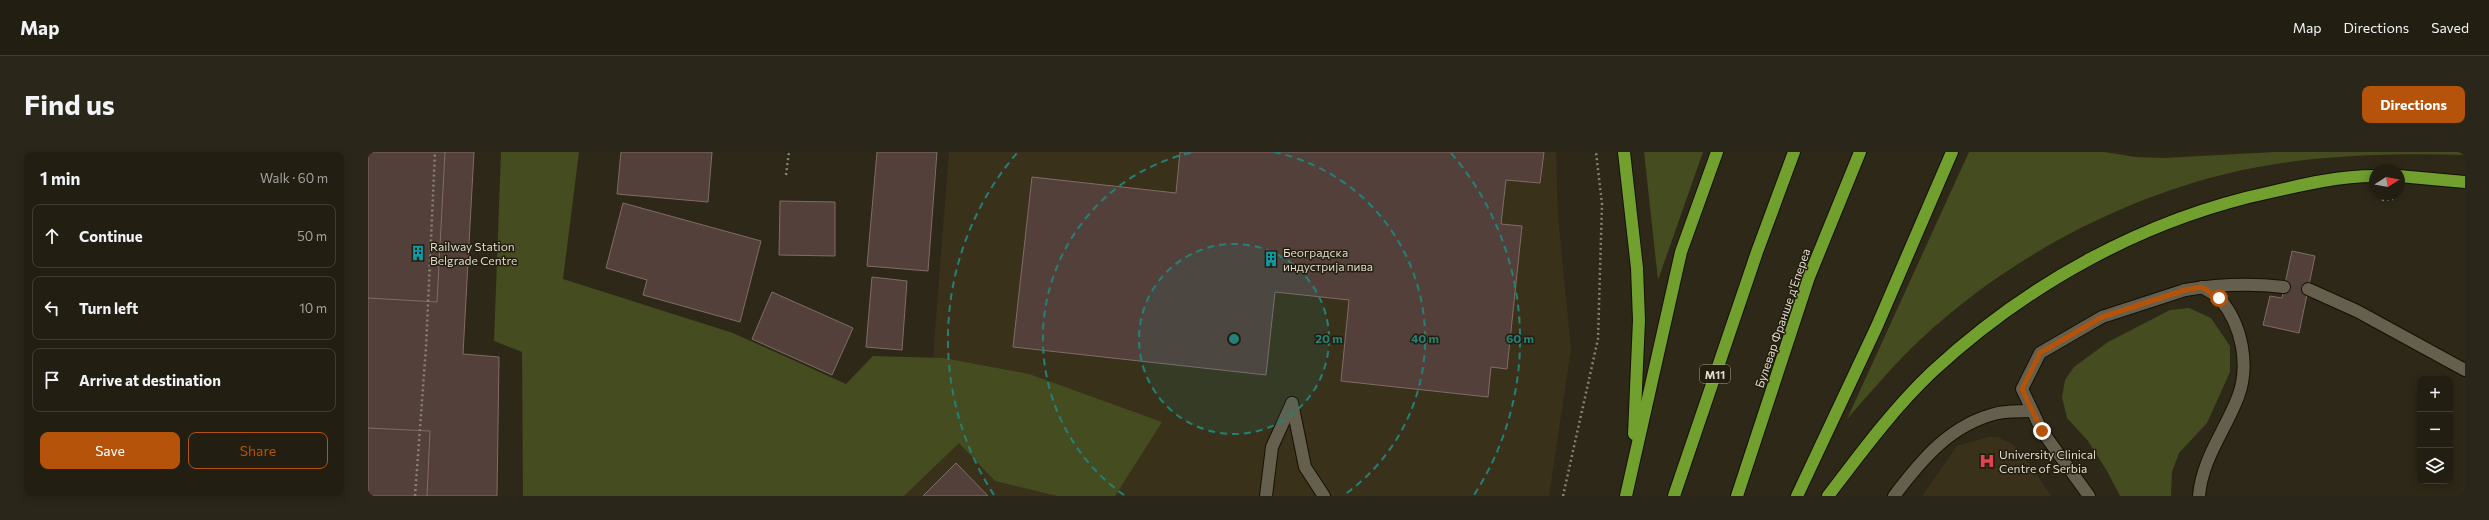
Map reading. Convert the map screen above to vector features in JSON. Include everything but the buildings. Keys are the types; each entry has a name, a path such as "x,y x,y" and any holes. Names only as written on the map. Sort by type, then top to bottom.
{"highway":[{"path":"1624,152 1636,261 1639,320 1633,466"},
{"path":"1626,496 1681,252 1717,152"},
{"name":"M11","path":"1674,496 1757,252 1794,152"},
{"name":"Булевар Франше д'Епереа","path":"1737,496 1809,277 1860,152"},
{"path":"1797,496 1877,326 1952,152"},
{"path":"1828,496 1876,434 1932,373 1991,323 2042,287 2110,247 2172,220 2241,198 2300,185 2369,177"},
{"path":"2405,177 2465,182"}],"street":[{"path":"2089,496 2042,431 2022,389 2040,353 2102,317 2185,290 2202,287 2253,283 2284,287"},
{"path":"2199,496 2207,460 2238,397 2243,377 2240,338 2232,316 2219,298 2202,287"},
{"path":"2308,289 2358,311 2465,370"},
{"path":"1266,496 1272,447 1292,403 1305,467 1324,496"},
{"path":"1894,496 1927,453 1962,426 1998,413 2032,411"}],"path":[{"path":"415,496 426,348 435,152"},
{"path":"786,175 789,152"},
{"path":"1563,496 1598,339 1602,204 1596,152"}],"shaded area":[{"path":"949,152 1556,152 1558,216 1571,349 1549,496 880,496 930,425 934,343"},
{"name":"University Clinical Centre of Serbia","path":"1988,437 1998,437 2012,444 2023,454 2051,496 1922,496 1957,446"}],"green space":[{"path":"501,152 579,152 563,279 733,333 846,384 873,356 944,358 1029,374 1162,422 1115,496 1057,496 995,481 959,443 904,496 523,496 522,352 494,341"},
{"path":"1644,152 1703,152 1658,280"},
{"path":"1969,152 2105,152 2135,157 2163,158 2275,152 2465,152 2465,155 2379,155 2294,161 2238,171 2195,182 2110,214 2069,234 2029,257 1991,282 1955,310 1921,339 1902,358 1847,419"},
{"path":"2189,308 2211,318 2230,346 2230,372 2207,423 2179,453 2172,472 2171,496 2120,496 2107,471 2088,441 2067,418 2062,397 2065,380 2074,367 2108,342 2170,310"}],"place":[{"name":"Railway Station Belgrade Centre","path":"418,253"},
{"name":"Београдска индустрија пива","path":"1271,259"},
{"name":"University Clinical Centre of Serbia","path":"1987,461"}],"route":[{"path":"2042,431 2022,389 2040,353 2102,317 2185,290 2202,287 2219,298"}]}
